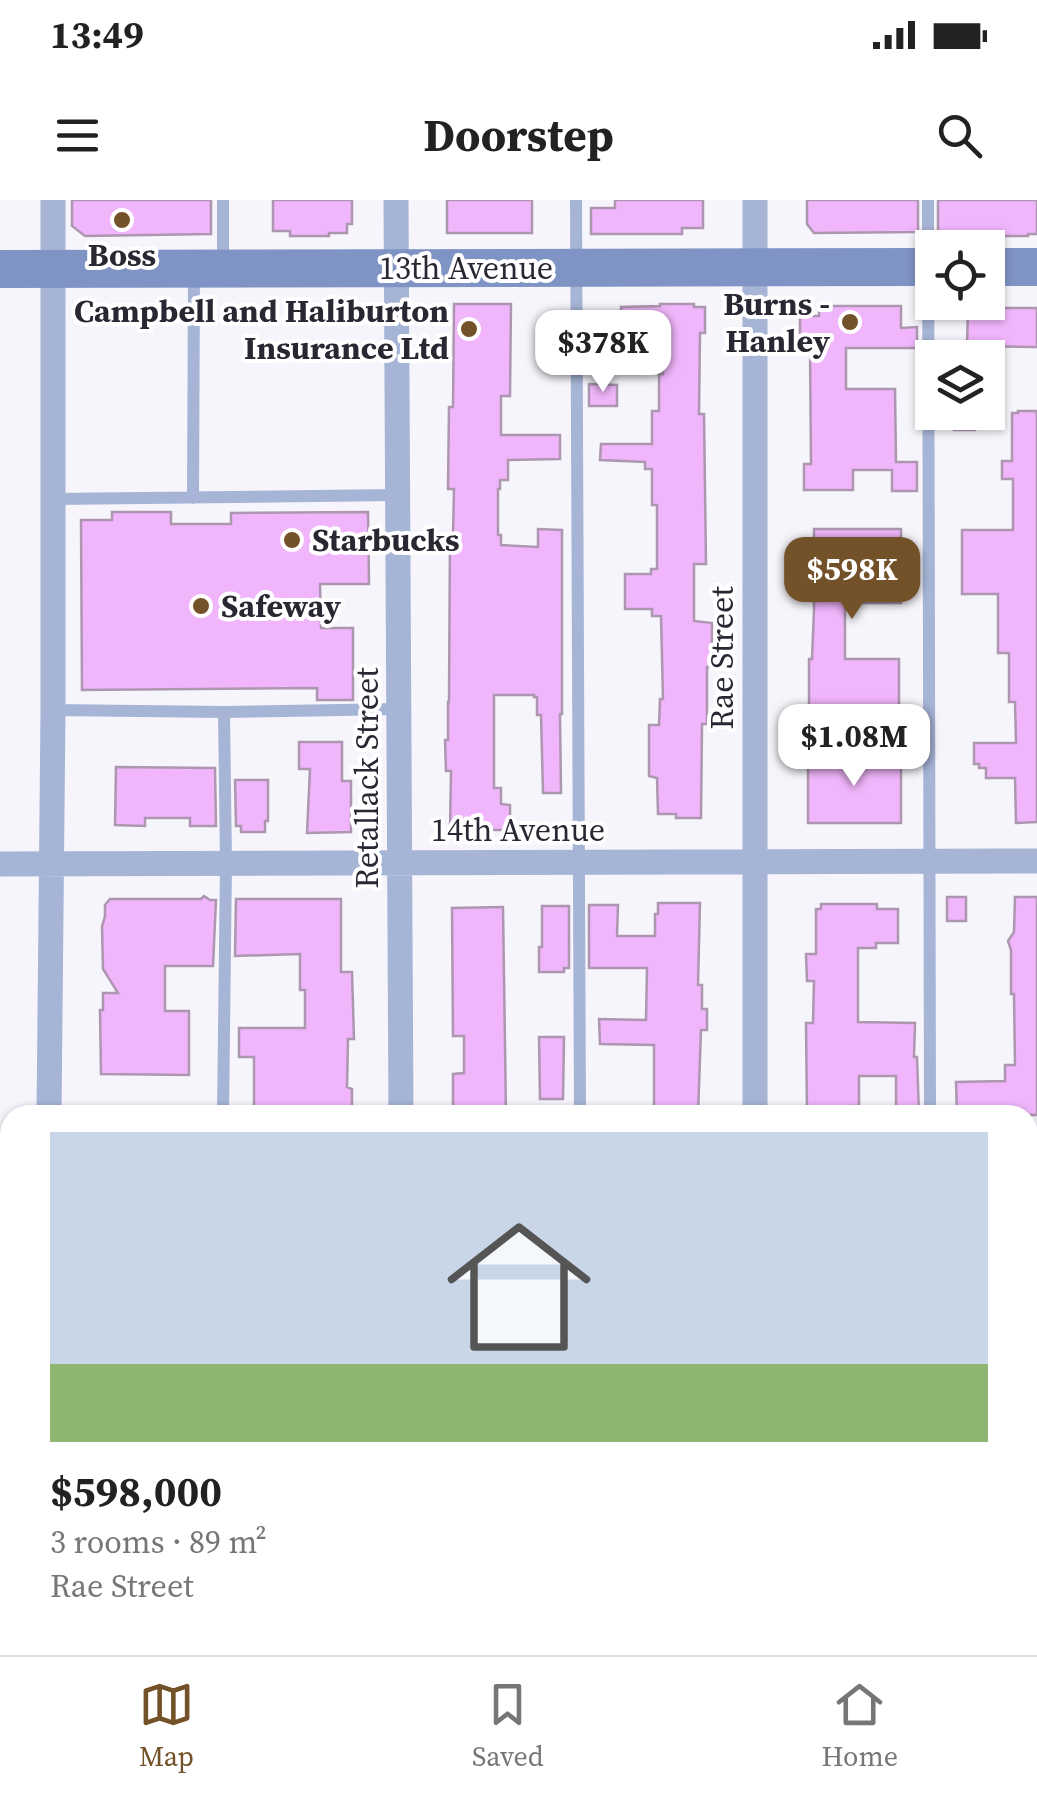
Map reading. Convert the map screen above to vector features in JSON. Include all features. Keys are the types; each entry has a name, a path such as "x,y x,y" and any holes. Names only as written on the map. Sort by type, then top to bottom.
{"street":[{"path":"49,1105 53,200"},
{"name":"Retallack Street","path":"396,200 401,1105"},
{"name":"Rae Street","path":"755,200 755,1105"},
{"name":"13th Avenue","path":"0,268 915,267"},
{"path":"1005,267 1037,267"},
{"name":"14th Avenue","path":"0,864 1037,861"}],"lane":[{"path":"193,498 208,268 223,200"},
{"path":"576,200 580,1105"},
{"path":"928,200 929,230"},
{"path":"930,320 930,1105"},
{"path":"53,499 397,495"},
{"path":"53,710 398,708"},
{"path":"223,1105 224,712"}],"building":[{"path":"72,200 211,200 211,234 85,236 72,226"},
{"path":"273,200 352,200 352,224 347,224 347,233 329,236 290,236 290,231 273,231"},
{"path":"447,200 532,200 532,233 447,233"},
{"path":"615,200 703,200 703,228 682,228 682,234 591,234 591,208 615,208"},
{"path":"807,200 918,200 915,232 814,233 807,224"},
{"path":"938,200 1037,200 1037,234 1005,236 1005,230 938,230"},
{"path":"454,304 511,304 510,396 501,396 501,435 560,435 560,459 508,460 508,480 500,480 498,489 501,545 538,547 538,529 562,530 561,793 543,793 537,697 494,695 494,788 501,788 501,804 510,805 510,830 450,830 451,771 446,771 445,740 454,489 448,489"},
{"path":"819,306 901,306 901,328 917,327 915,348 846,348 846,389 895,389 896,462 917,462 917,491 892,491 892,470 853,470 853,490 804,490 804,464 811,464 810,348 800,348 800,316 819,316"},
{"path":"621,307 705,307 705,333 700,333 699,414 704,414 706,564 694,564 694,621 712,623 712,643 711,667 707,667 707,724 702,724 701,818 658,814 657,778 649,776 649,725 659,725 663,699 661,616 652,616 652,609 625,609 625,574 651,574 651,569 657,569 657,505 652,505 652,469 645,469 645,462 600,460 601,444 652,444 652,411 659,411 659,374 663,374 662,334 660,326 622,328"},
{"path":"1005,308 1037,308 1037,347 1005,347 1005,340 967,340 968,320 1005,320"},
{"path":"589,384 617,385 617,406 589,406"},
{"path":"1012,413 1037,414 1037,822 1016,823 1015,778 986,778 986,768 974,764 974,743 1016,743 1015,702 1009,702 1009,653 998,653 998,594 962,594 962,530 1013,530 1013,479 1002,479 1002,461 1012,461"},
{"name":"Safeway","path":"112,512 171,512 171,524 231,524 231,513 368,512 369,584 320,584 321,628 353,628 353,700 317,700 317,688 82,690 81,520 112,520"},
{"path":"814,529 901,529 901,603 845,603 845,659 899,659 899,717 809,717"},
{"path":"299,742 342,742 342,781 351,781 351,832 307,833 310,769 299,769"},
{"path":"808,755 901,755 901,823 808,823"},
{"path":"116,767 215,768 216,826 190,826 190,818 145,818 145,826 115,825"},
{"path":"235,780 268,780 265,832 241,832 241,826 236,826"},
{"path":"204,896 216,900 213,966 165,966 165,1011 189,1011 189,1075 101,1074 103,993 118,993 103,969 105,905 110,899"},
{"path":"947,897 966,897 966,921 947,921"},
{"path":"1015,897 1037,897 1037,1105 957,1105 956,1082 1005,1081 1005,1065 1015,1065 1014,994 1008,941 1014,932"},
{"path":"236,899 341,899 341,972 352,972 354,1039 348,1039 347,1087 352,1089 352,1105 254,1105 254,1057 239,1057 239,1028 305,1028 305,990 300,990 300,954 235,956"},
{"path":"658,903 700,903 698,985 702,985 702,1009 707,1009 707,1030 701,1030 698,1105 654,1105 654,1045 600,1044 599,1019 646,1020 647,968 589,968 589,905 618,905 617,936 655,936"},
{"path":"821,904 877,904 877,909 898,909 898,943 858,948 858,1022 915,1023 919,1105 896,1105 896,1076 859,1076 859,1105 807,1105 806,1023 813,1023 814,981 807,981 806,954 816,954 816,909 821,909"},
{"path":"542,906 569,906 569,968 564,968 564,972 539,972"},
{"path":"503,907 506,1105 453,1105 453,1074 464,1073 464,1036 453,1036 452,908"},
{"path":"539,1037 564,1037 563,1099 540,1099"}],"place":[{"name":"Boss","path":"122,220"},
{"name":"Burns - Hanley","path":"850,322"},
{"name":"Campbell and Haliburton Insurance Ltd","path":"469,329"},
{"name":"Starbucks","path":"292,540"},
{"name":"Safeway","path":"201,606"}]}
